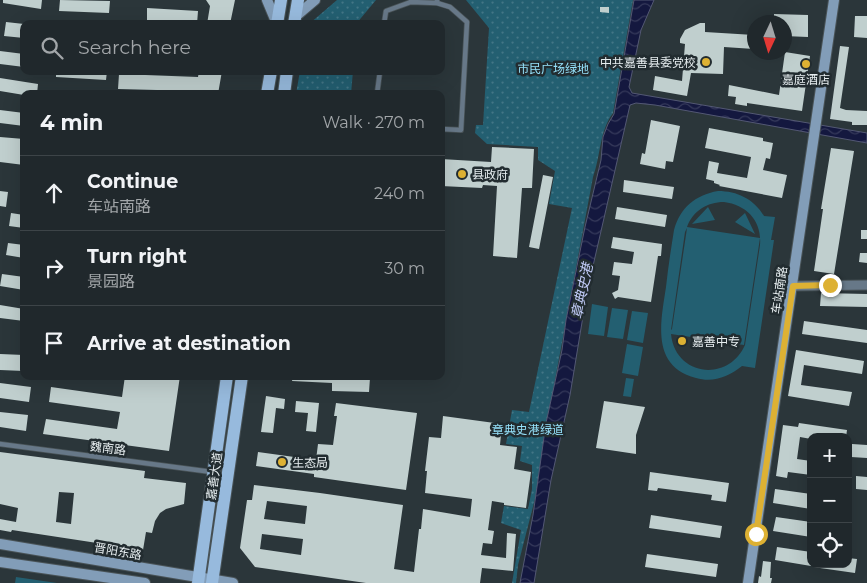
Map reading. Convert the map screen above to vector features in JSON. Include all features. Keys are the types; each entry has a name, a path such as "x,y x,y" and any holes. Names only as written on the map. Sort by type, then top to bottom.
{"main road":[{"path":"278,20 281,0"},
{"path":"295,20 298,0"},
{"path":"268,90 269,75"},
{"path":"285,90 286,75"},
{"name":"嘉善大道","path":"198,580 226,380"},
{"name":"嘉善大道","path":"212,581 241,380"}],"street":[{"path":"267,0 275,20"},
{"path":"296,20 315,0"},
{"name":"车站南路","path":"748,583 834,0"},
{"path":"793,286 867,285"},
{"name":"晋阳东路","path":"0,544 198,580 232,583"},
{"path":"0,562 145,583"}],"lane":[{"path":"385,20 386,11 411,1 437,2 450,7 467,22 461,130 445,129"},
{"path":"378,90 379,75"},
{"name":"魏南路","path":"0,444 213,472"}],"green space":[{"path":"337,0 376,0 359,20 314,20"},
{"name":"市民广场绿地","path":"466,0 633,0 613,113 605,128 593,177 555,380 538,487 518,565 516,583 512,583 521,530 501,523 504,506 528,509 532,489 532,465 520,461 522,446 506,444 512,410 529,412 572,208 549,204 555,171 538,160 538,147 487,144 475,133 476,125 483,125 489,28"},
{"path":"299,75 353,75 351,90 297,90"},
{"path":"725,191 738,194 755,205 764,216 775,217 771,240 774,240 755,368 742,366 726,376 708,380 681,372 671,363 665,353 661,328 674,230 684,209 696,199 710,193","holes":["718,202 724,202 746,211 756,222 760,238 687,227 693,216 701,208","687,228 671,330 685,232","760,238 745,345 737,357 727,365 715,369 703,369 692,366 682,359 675,348 671,334 744,345"]},
{"path":"708,207 715,220 692,224"},
{"path":"745,213 755,234 735,222"},
{"path":"592,304 608,307 604,336 588,334"},
{"path":"612,308 628,310 623,339 607,337"},
{"path":"632,311 648,313 643,343 627,340"},
{"path":"627,344 643,347 638,376 622,373"},
{"path":"626,378 634,379 631,397 623,396"},
{"path":"16,577 57,583 15,583"}],"water":[{"name":"章典史港","path":"634,0 654,0 641,30 629,87 632,93 867,133 867,143 655,105 636,103 630,105 587,292 570,395 551,480 534,583 520,583 533,515 546,423 562,350 566,320 601,160 603,137 614,114"}],"building":[{"path":"3,0 42,0 41,9 3,3"},
{"path":"60,0 110,1 109,13 59,11"},
{"path":"206,0 235,0 231,20 208,20 210,6"},
{"path":"600,7 609,7 609,13 600,12"},
{"path":"147,8 198,11 197,20 147,20"},
{"path":"774,14 808,15 808,37 792,36 792,15"},
{"path":"855,16 867,16 867,38 854,37"},
{"path":"6,22 20,24 20,38 4,36"},
{"path":"700,23 705,23 705,32 747,35 747,49 724,47 723,74 691,73 687,96 653,90 655,76 682,81 685,44 680,43 680,39 685,30"},
{"path":"840,46 849,47 840,108 867,111 867,125 852,125 852,122 830,119"},
{"path":"0,51 20,54 20,66 0,64"},
{"path":"792,53 810,56 802,111 747,103 747,106 735,104 736,97 728,96 729,85 779,95 784,60 792,60"},
{"path":"56,75 107,75 106,80 56,77"},
{"path":"119,75 198,77 198,75 221,75 219,90 118,89"},
{"path":"0,78 38,84 37,90 20,90 20,94 0,91"},
{"path":"0,110 20,112 20,126 0,123"},
{"path":"651,120 680,126 673,162 666,161 665,169 640,164 642,153 645,154"},
{"path":"709,128 763,138 763,141 773,143 770,159 766,158 763,170 787,175 782,198 719,186 714,181 706,179 709,161 719,163 717,173 747,178 751,157 705,148"},
{"path":"0,137 20,139 20,164 0,162"},
{"path":"492,147 534,149 532,188 522,188 517,258 493,256 497,186 483,185 482,188 445,186 445,159 491,162"},
{"path":"831,148 854,151 834,274 814,271 823,209 821,209"},
{"path":"543,175 553,177 539,249 529,247"},
{"path":"624,180 674,187 672,199 623,192"},
{"path":"0,191 8,192 6,207 0,206"},
{"path":"617,207 667,215 665,227 615,219"},
{"path":"11,213 20,214 20,227 9,226"},
{"path":"861,230 867,230 867,239 861,239"},
{"path":"613,237 662,244 661,256 658,256 651,302 618,297 615,299 612,293 618,290 620,276 612,275 614,262 632,264 634,252 611,248"},
{"path":"8,243 20,244 20,257 6,255"},
{"path":"860,253 867,253 867,263 859,262"},
{"path":"2,274 20,276 20,289 0,286"},
{"path":"821,293 867,294 867,307 820,306"},
{"path":"0,305 20,308 20,320 0,318"},
{"path":"804,321 867,330 867,343 802,334"},
{"path":"796,350 864,361 862,374 804,365 801,385 852,392 849,406 788,396"},
{"path":"0,354 20,355 20,371 0,370"},
{"path":"124,380 179,380 169,451 43,434 46,419 117,429 120,412 49,402 51,387 122,397"},
{"path":"370,380 369,392 332,391 332,383 292,381"},
{"path":"0,383 31,387 29,402 0,398"},
{"path":"266,396 285,399 284,409 276,408 273,433 261,432"},
{"path":"296,401 319,403 316,432 306,431 308,413 295,412"},
{"path":"604,401 645,407 636,435 636,454 596,448"},
{"path":"336,403 417,413 406,490 314,477 314,474 256,466 258,452 316,460 318,444 333,445 337,416 334,416"},
{"path":"0,412 28,415 26,431 0,427"},
{"path":"443,416 502,424 500,445 517,447 514,469 531,472 526,508 492,501 488,530 494,531 492,544 483,543 481,555 506,558 507,533 516,534 513,571 482,568 480,583 366,583 255,567 240,548 247,500 252,500 254,485 320,493 403,505 394,569 414,572 423,509 470,517 472,499 425,493 427,471 425,471 429,437 441,438","holes":["267,501 307,506 305,524 264,519","262,534 303,539 301,555 260,549"]},
{"path":"799,423 847,430 847,433 807,433 807,438 800,437 797,459 807,460 807,474 788,472 787,478 776,476 783,425 798,427"},
{"path":"852,444 867,445 867,458 852,457"},
{"path":"0,452 145,471 144,478 186,483 184,504 166,509 160,513 155,521 152,533 146,532 143,550 12,530 11,532 0,530 0,519 16,522 18,508 0,504","holes":["59,492 74,493 71,524 56,522"]},
{"path":"650,472 729,483 726,502 711,500 712,495 658,488 657,491 648,490"},
{"path":"856,476 867,477 867,490 856,489"},
{"path":"775,489 807,493 807,508 773,503"},
{"path":"651,515 722,526 720,538 649,528"},
{"path":"776,517 807,521 807,536 773,531"},
{"path":"777,547 807,551 807,565 775,560"},
{"path":"647,554 718,564 716,577 645,567"},
{"path":"852,558 857,559 855,573 820,568 852,568"},
{"path":"763,561 771,562 771,583 758,583 759,576 761,577"}],"place":[{"name":"中共嘉善县委党校","path":"706,62"},
{"name":"嘉庭酒店","path":"806,64"},
{"name":"县政府","path":"462,174"},
{"name":"嘉善中专","path":"682,341"},
{"name":"生态局","path":"282,462"}],"route":[{"path":"756,534 793,286 830,285"}],"park label":[{"name":"章典史港绿道","path":"528,429"}]}
